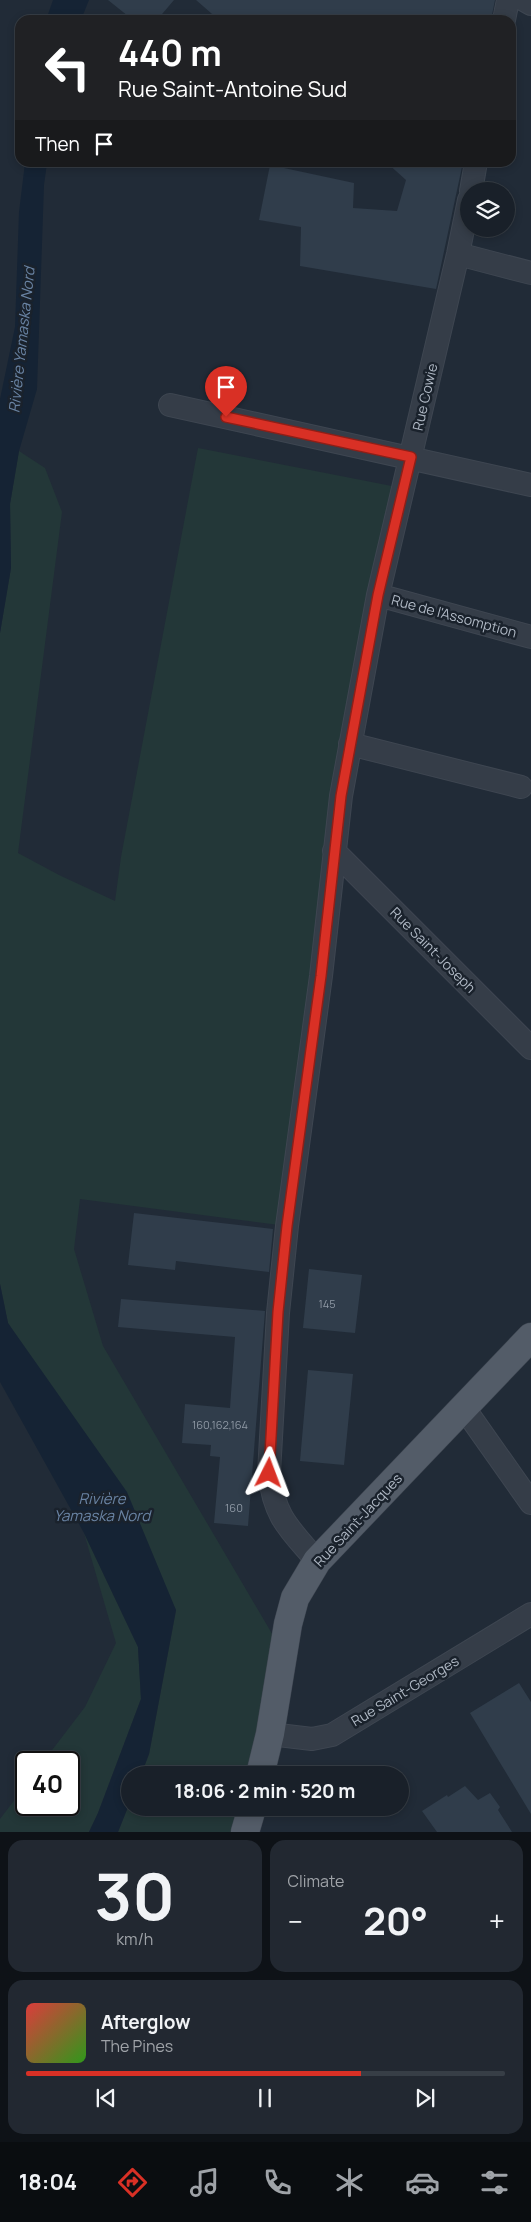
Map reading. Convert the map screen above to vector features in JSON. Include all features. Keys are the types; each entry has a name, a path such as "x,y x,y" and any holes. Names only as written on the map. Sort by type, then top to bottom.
{"main road":[{"name":"Rue Saint-Jacques","path":"262,1766 270,1734 288,1624 295,1598 317,1561 531,1337"},
{"path":"245,1832 250,1816"}],"street":[{"path":"505,15 508,0"},
{"path":"524,0 531,4"},
{"path":"472,182 475,167"},
{"name":"Rue Cowie","path":"317,1561 280,1518 272,1495 269,1473 279,1303 287,1226 321,976 341,796 350,744 378,595 461,237"},
{"path":"458,254 531,273"},
{"path":"170,405 531,484"},
{"name":"Rue de l'Assomption","path":"378,595 531,637"},
{"path":"350,744 521,787"},
{"name":"Rue Saint-Joseph","path":"334,851 531,1048"},
{"path":"464,1408 529,1494"},
{"name":"Rue Saint-Georges","path":"270,1734 312,1739 332,1735 531,1614"}],"green space":[{"path":"198,448 402,488 378,595 287,1226 80,1199 74,1249 103,1346 281,1649 262,1766 144,1766 149,1754 176,1610 8,1323 0,1284 0,633 11,568 10,504 19,451 45,468 62,512 18,853 59,875 115,901 121,857"},
{"path":"84,1533 138,1647 141,1699 89,1832 0,1832 0,1819 15,1799 15,1816 80,1816 80,1751 51,1751 85,1707 116,1643"},
{"path":"124,1816 250,1816 245,1832 118,1832"}],"water":[{"path":"53,0 89,0 83,15 48,15"},
{"name":"Rivière Yamaska Nord","path":"25,167 46,167 44,185 37,389 19,451 10,504 11,568 0,633 0,399 15,327 19,212"},
{"name":"Rivière Yamaska Nord","path":"0,1284 8,1323 127,1492 176,1610 149,1754 144,1766 121,1766 121,1816 124,1816 118,1832 89,1832 141,1699 138,1647 84,1533 0,1382"}],"building":[{"path":"108,0 174,0 161,15 127,15"},
{"path":"196,0 495,0 492,15 213,15"},
{"path":"270,167 279,167 354,183 353,208 397,211 406,180 392,167 462,167 436,289 300,266 301,227 259,220"},
{"path":"134,1213 273,1229 269,1272 176,1261 175,1270 128,1265"},
{"path":"309,1269 362,1275 355,1333 303,1328"},
{"path":"121,1299 265,1311 248,1526 214,1523 220,1457 210,1456 211,1445 182,1443 185,1404 230,1408 235,1337 118,1327"},
{"path":"308,1370 353,1374 344,1465 300,1461"},
{"path":"519,1683 531,1702 531,1814 470,1713"},
{"path":"465,1786 478,1800 490,1793 500,1807 498,1810 512,1832 437,1832 422,1811"}],"route":[{"path":"226,417 411,457 402,488 378,595 341,796 321,976 287,1226 278,1312 269,1473"}]}
